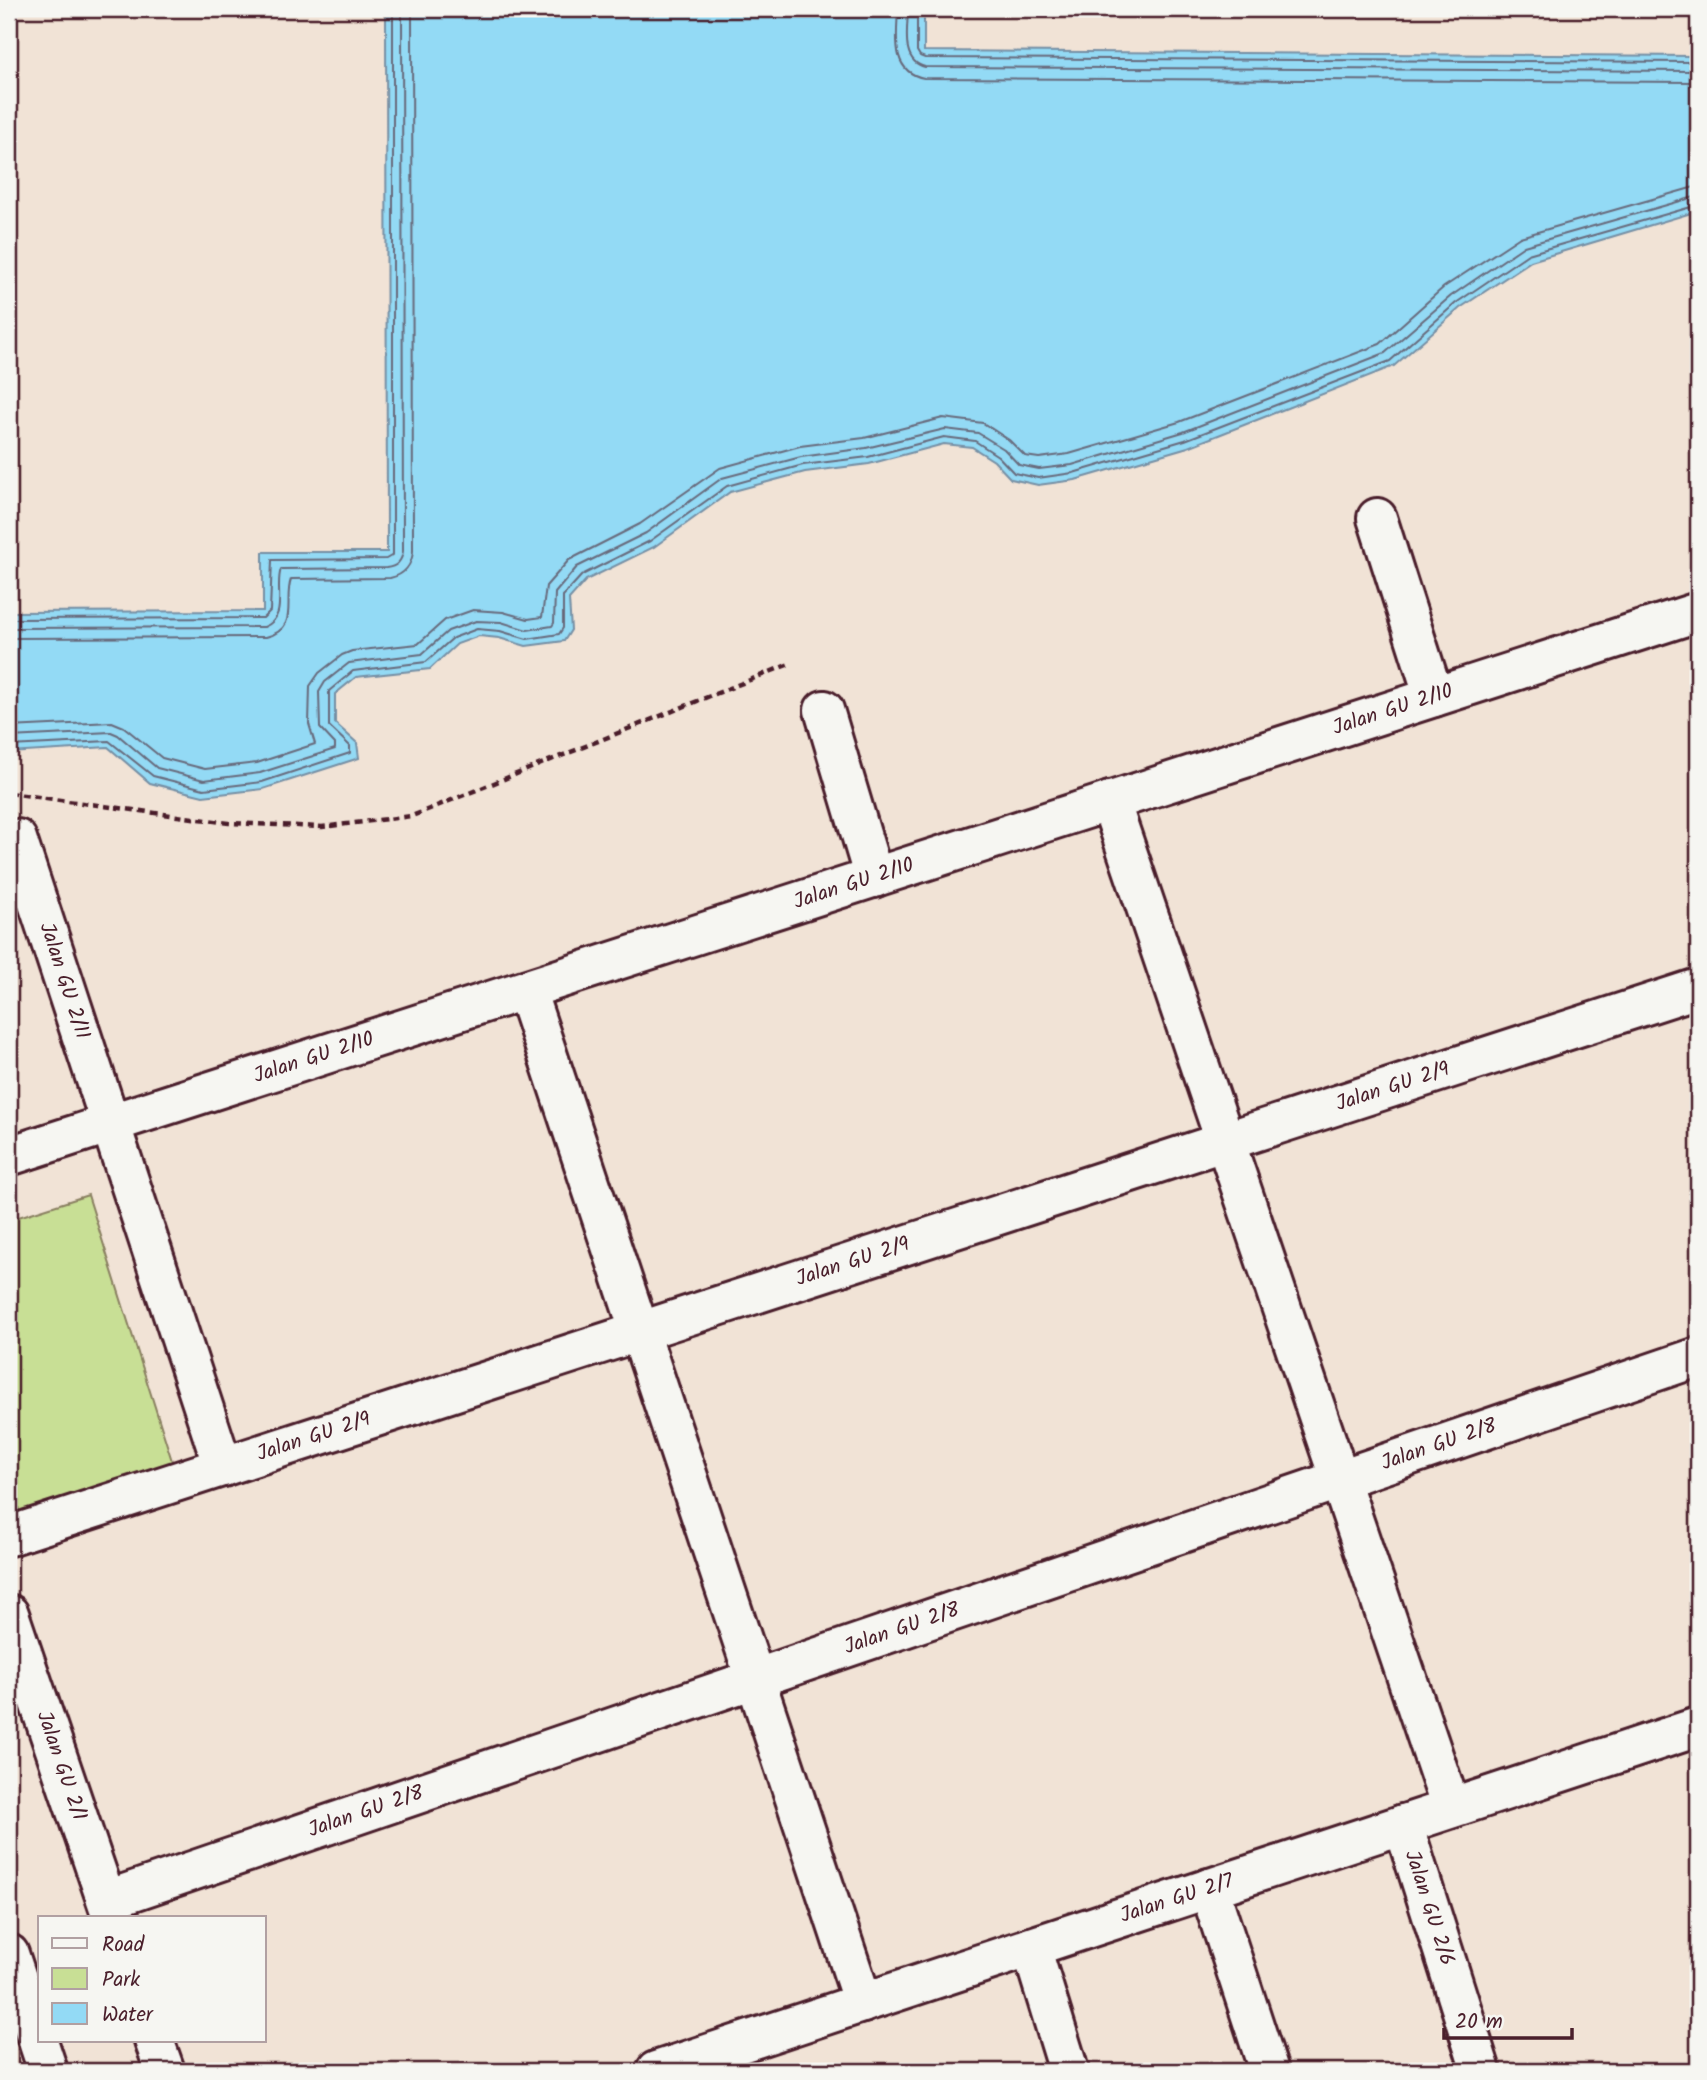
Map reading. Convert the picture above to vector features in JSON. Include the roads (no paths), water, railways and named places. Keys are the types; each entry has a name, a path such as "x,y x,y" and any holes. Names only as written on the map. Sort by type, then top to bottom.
{"street":[{"path":"1377,518 1434,697"},
{"name":"Jalan GU 2/10","path":"9,1156 1698,612"},
{"path":"824,710 874,878"},
{"path":"1110,802 1451,1808"},
{"name":"Jalan GU 2/11","path":"17,839 223,1467"},
{"name":"Jalan GU 2/9","path":"9,1536 1698,988"},
{"path":"526,989 863,2003"},
{"name":"Jalan GU 2/8","path":"109,1909 755,1679 1698,1357"},
{"name":"Jalan GU 2/1","path":"9,1614 109,1909"},
{"name":"Jalan GU 2/7","path":"656,2071 1698,1727"},
{"name":"Jalan GU 2/6","path":"1403,1824 1481,2071"},
{"path":"1209,1888 1269,2071"},
{"path":"1031,1947 1069,2071"},
{"path":"9,1954 38,2041"},
{"path":"38,2042 48,2071"},
{"path":"155,2042 165,2071"}],"water":[{"path":"386,9 924,9 924,51 1698,56 1698,211 1531,261 1460,308 1394,366 1188,447 1075,480 1038,485 1011,479 994,461 972,447 944,444 869,464 805,472 730,492 654,547 586,580 569,599 571,630 564,641 526,646 499,638 479,636 457,644 430,669 356,677 335,694 335,723 357,743 359,758 263,789 203,796 150,783 108,747 9,753 9,612 263,611 263,552 387,552"}]}
